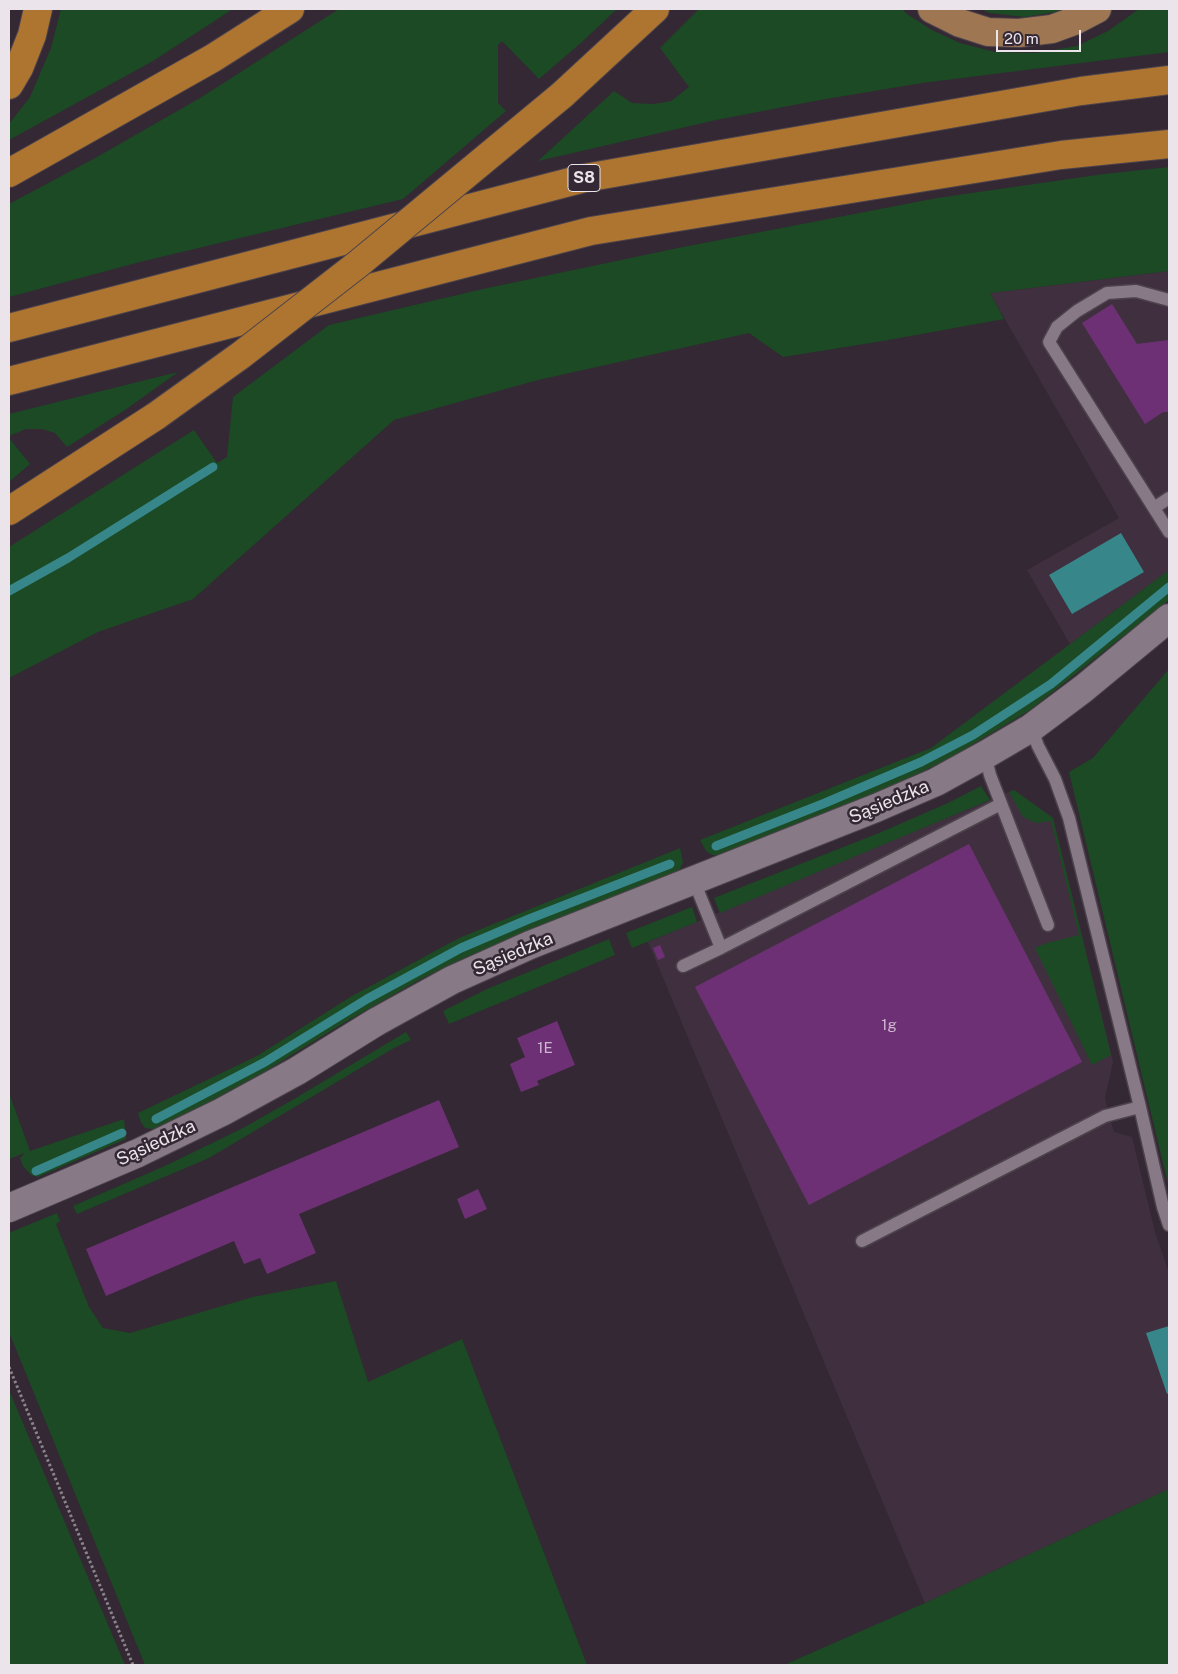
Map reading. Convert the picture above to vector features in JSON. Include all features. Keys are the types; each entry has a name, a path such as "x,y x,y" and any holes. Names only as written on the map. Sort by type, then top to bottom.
{"highway":[{"path":"9,85 19,68 32,35 38,9"},
{"path":"9,173 213,58 290,9"},
{"path":"9,511 156,416 241,355 358,264 562,95 655,9"},
{"name":"S8","path":"9,328 585,178 1081,91 1169,80"},
{"path":"9,380 591,231 1061,155 1169,144"}],"main road":[{"path":"932,9 960,23 988,32 1019,33 1052,29 1074,21 1097,9"}],"street":[{"name":"Sąsiedzka","path":"9,1208 138,1153 222,1112 297,1071 376,1022 452,980 530,946 936,782 985,756 1031,728 1084,690 1169,618"}],"lane":[{"path":"1169,300 1136,291 1107,293 1077,311 1057,327 1049,342 1169,532"},
{"path":"1154,508 1169,498"},
{"path":"1031,728 1055,779 1069,818 1163,1207 1169,1225"},
{"path":"985,756 990,775 1048,925"},
{"path":"683,966 1001,804"},
{"path":"694,881 721,948"},
{"path":"862,1241 1104,1116 1140,1107"}],"path":[{"path":"9,1367 133,1665"}],"shaded area":[{"path":"1169,271 1169,570 1070,644 1027,570 1119,518 990,293"},
{"path":"1014,790 1053,818 1113,1062 1105,1098 1109,1115 1114,1132 1132,1137 1155,1232 1169,1273 1169,1489 925,1603 648,942"}],"green space":[{"path":"61,9 233,9 153,61 9,140 9,124 30,97 51,48"},
{"path":"339,9 617,9 539,79 502,41 498,45 498,103 506,111 403,199 140,262 9,297 9,204 97,157 200,98"},
{"path":"699,9 902,9 932,30 960,43 995,52 1036,53 1077,46 1108,31 1139,9 1169,9 1169,52 922,83 820,100 716,120 538,161 614,91 632,103 654,104 671,101 689,87 660,48"},
{"path":"980,9 1063,9 1056,12 1024,17 990,13"},
{"path":"1169,167 1169,271 990,293 1004,319 783,357 749,333 538,380 394,420 193,599 98,632 9,678 9,547 194,430 217,463 227,457 233,397 329,325 483,289 678,248 937,198 1104,174"},
{"path":"178,372 128,408 67,447 55,433 42,429 26,429 9,436 9,414"},
{"path":"9,438 30,464 9,482"},
{"path":"1169,570 1169,600 1030,710 950,758 887,789 721,855 712,855 706,851 700,840 931,748"},
{"path":"1169,669 1169,1188 1069,772 1093,758"},
{"path":"981,786 990,800 720,913 714,898 879,833 948,803"},
{"path":"1014,790 1053,818 1111,1055 1092,1065 1035,948 1079,935 1051,821 1036,823 1023,817 1009,792"},
{"path":"680,848 683,862 680,869 673,875 466,957 419,980 264,1072 205,1104 153,1129 145,1128 141,1122 138,1113 257,1056 352,996 459,938"},
{"path":"692,907 697,922 632,948 626,933"},
{"path":"609,939 615,955 449,1024 443,1011 487,989"},
{"path":"406,1032 411,1040 394,1048 209,1158 77,1214 73,1206 167,1165 245,1127"},
{"path":"9,1093 30,1151 124,1119 126,1139 38,1177 31,1175 23,1166 20,1158 25,1153 9,1159"},
{"path":"57,1213 60,1221 56,1224 89,1307 103,1328 130,1333 253,1297 336,1281 368,1382 462,1339 587,1665 145,1665 9,1332 9,1233"},
{"path":"9,1390 125,1665 9,1665"},
{"path":"1169,1489 1169,1665 784,1665 925,1603"}],"water":[{"path":"1121,533 1144,572 1072,614 1049,575"},
{"path":"1169,1326 1169,1393 1167,1394 1146,1333"}],"building":[{"path":"1112,304 1137,344 1169,340 1169,412 1163,412 1145,424 1082,323"},
{"path":"969,844 1082,1062 809,1205 695,987"},
{"path":"660,945 665,957 658,960 653,948"},
{"path":"557,1021 575,1065 537,1081 539,1085 521,1092 510,1064 525,1057 517,1038"},
{"path":"439,1100 459,1147 299,1214 316,1253 267,1274 260,1258 244,1264 234,1241 106,1296 86,1249"},
{"path":"478,1189 487,1209 465,1219 457,1199"}],"waterway":[{"path":"9,591 68,558 213,467"},
{"path":"716,846 825,803 921,762 973,735 1051,684 1169,587"},
{"path":"156,1119 265,1062 367,999 461,948 529,919 670,864"},
{"path":"36,1171 122,1133"}]}
